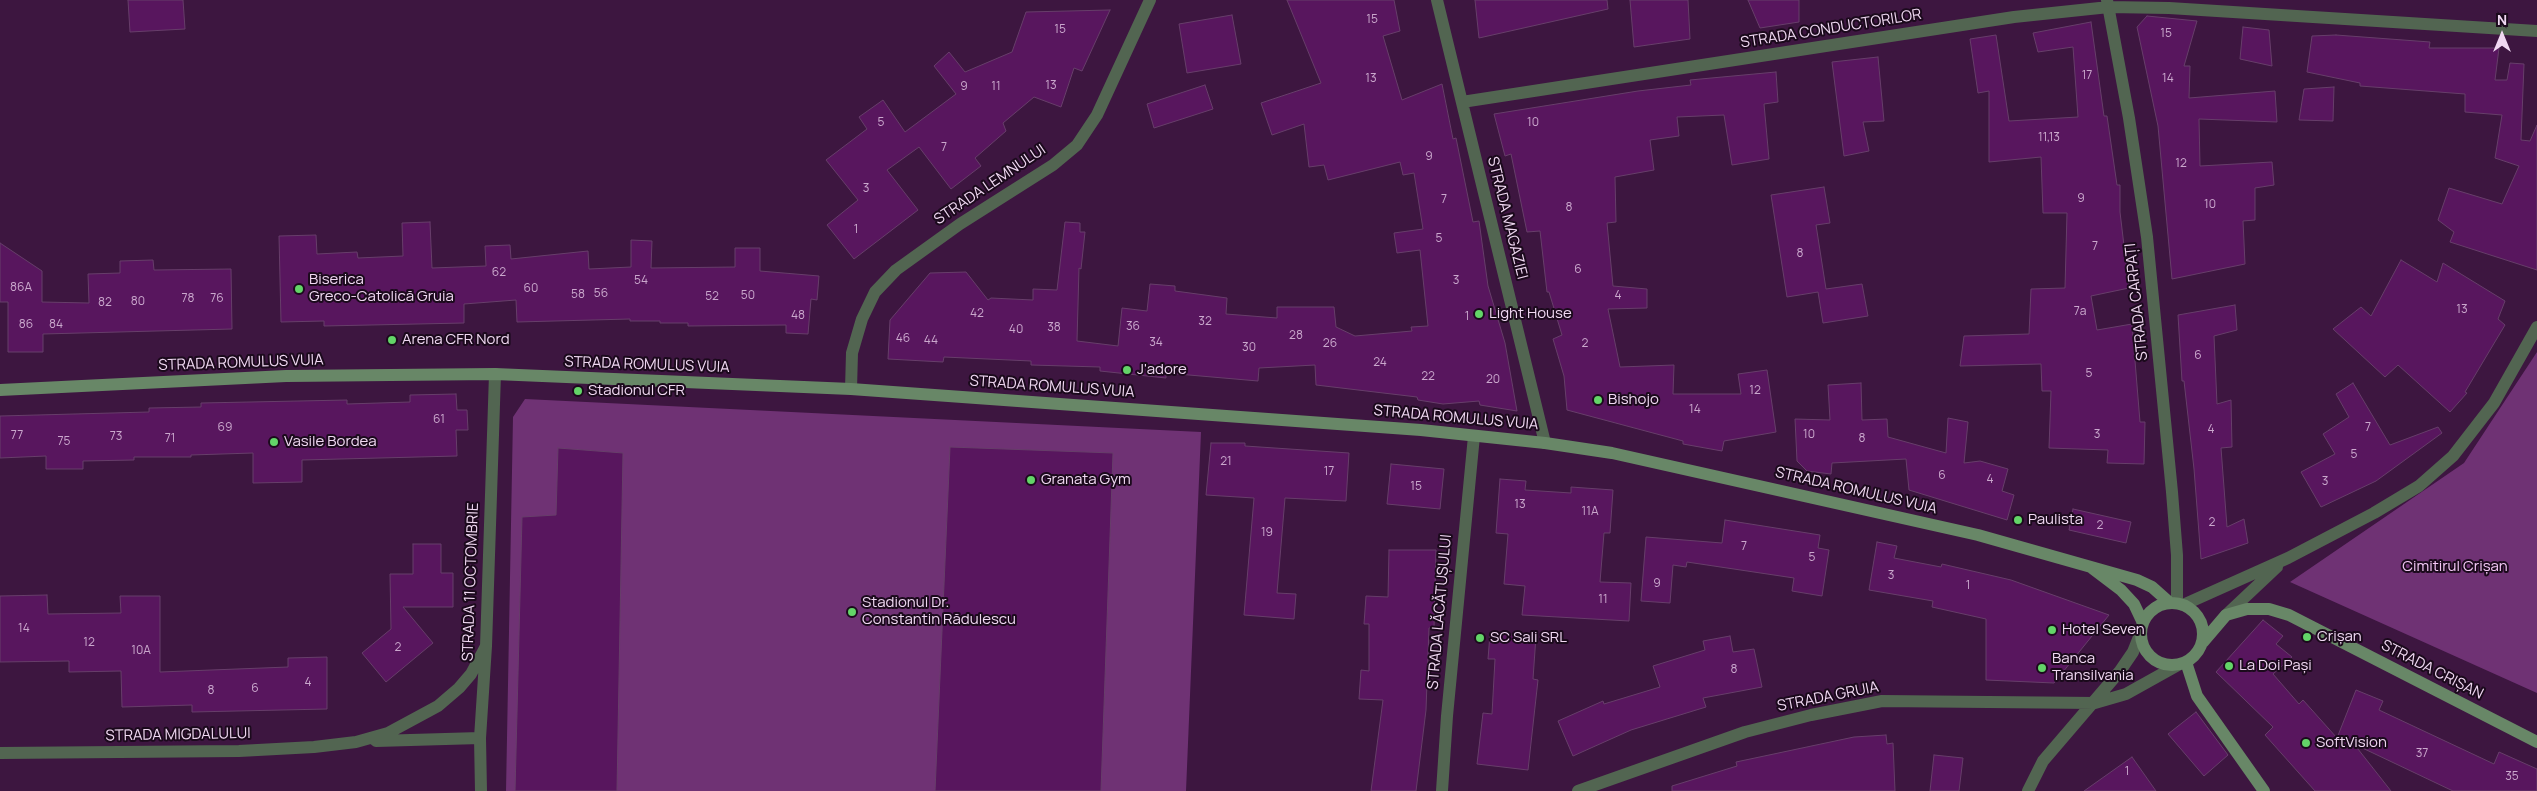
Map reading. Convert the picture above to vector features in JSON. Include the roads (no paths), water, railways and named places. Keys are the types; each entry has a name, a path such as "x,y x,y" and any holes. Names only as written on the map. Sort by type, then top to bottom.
{"street":[{"name":"STRADA LEMNULUI","path":"851,389 852,353 862,319 875,292 896,270 960,224 1052,165 1077,145 1097,116 1150,0"},
{"name":"STRADA MAGAZIEI","path":"1437,0 1546,443"},
{"name":"STRADA CONDUCTORILOR","path":"1462,102 2108,4 2537,31"},
{"name":"STRADA CARPAȚI","path":"2108,4 2129,118 2147,237 2174,510 2177,554 2177,604"},
{"path":"2028,791 2043,761 2064,734 2095,703 2133,652 2142,627 2154,609 2177,604 2288,558 2374,514 2412,491 2453,456 2494,403 2537,327"},
{"name":"STRADA ROMULUS VUIA","path":"0,390 286,376 495,374 851,389 1411,429 1546,443 1612,454 1978,535 2137,580 2152,587 2177,604"},
{"name":"STRADA 11 OCTOMBRIE","path":"481,791 480,738 486,646 495,374"},
{"name":"STRADA LĂCĂTUȘULUI","path":"1442,791 1447,716 1474,436"},
{"path":"2095,703 2126,694 2194,657 2203,642 2226,614 2288,558"},
{"name":"STRADA ROMULUS VUIA","path":"2088,565 2121,590 2134,604 2142,627"},
{"path":"2177,604 2199,618 2204,634 2203,642"},
{"name":"STRADA CRIȘAN","path":"2226,614 2247,609 2269,609 2289,615 2537,742"},
{"path":"2142,627 2144,648 2154,660 2161,664 2182,664"},
{"name":"STRADA MIGDALULUI","path":"356,742 388,733 438,706 459,688 471,674 486,646"},
{"path":"2182,664 2197,696 2264,791"},
{"name":"STRADA GRUIA","path":"1578,791 1745,732 1811,715 1882,701 2095,703"},
{"name":"STRADA MIGDALULUI","path":"0,753 239,751 314,748 356,742 480,738"}],"place":[{"name":"Biserica Greco-Catolică Gruia","path":"299,289"},
{"name":"Light House","path":"1479,314"},
{"name":"Arena CFR Nord","path":"392,340"},
{"name":"J'adore","path":"1127,370"},
{"name":"Stadionul CFR","path":"578,391"},
{"name":"Bishojo","path":"1598,400"},
{"name":"Vasile Bordea","path":"274,442"},
{"name":"Granata Gym","path":"1031,480"},
{"name":"Paulista","path":"2018,520"},
{"name":"Stadionul Dr. Constantin Rădulescu","path":"852,612"},
{"name":"Hotel Seven","path":"2052,630"},
{"name":"Crișan","path":"2307,637"},
{"name":"SC Sali SRL","path":"1480,638"},
{"name":"La Doi Pași","path":"2229,666"},
{"name":"Banca Transilvania","path":"2042,668"},
{"name":"SoftVision","path":"2306,743"}],"park label":[{"name":"Cimitirul Crișan","path":"2455,567"}]}
